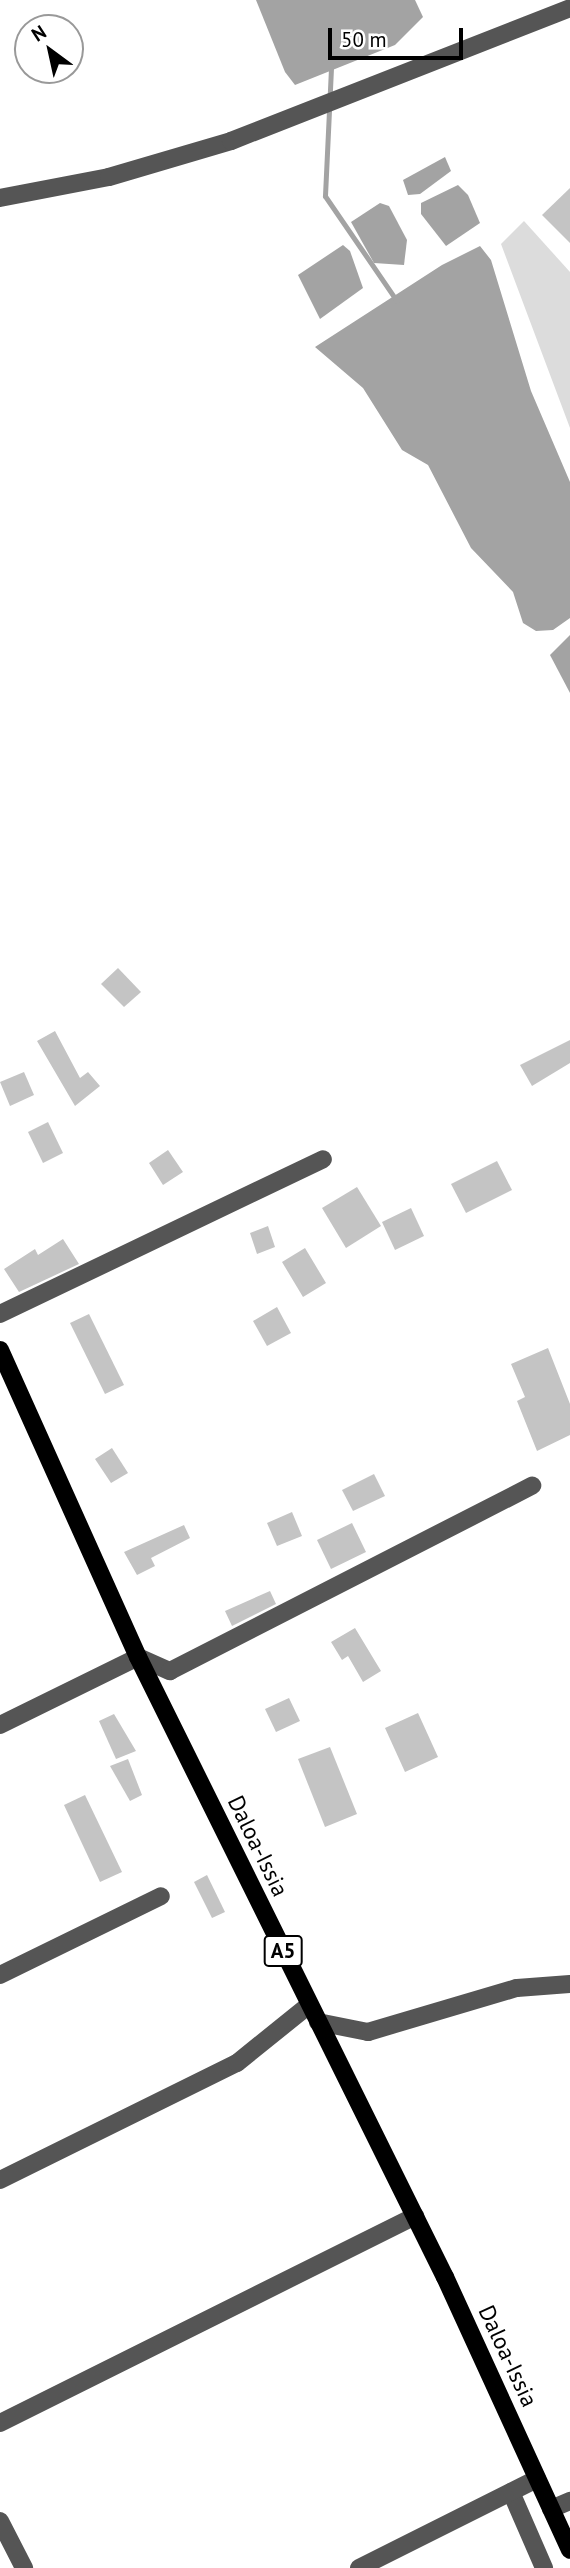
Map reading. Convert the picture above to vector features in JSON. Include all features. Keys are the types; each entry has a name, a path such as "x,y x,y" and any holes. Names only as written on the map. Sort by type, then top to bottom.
{"main road":[{"name":"Daloa-Issia","path":"0,1350 138,1657 415,2216 570,2550"}],"street":[{"path":"0,198 109,177 231,141 570,8"},
{"path":"0,1314 323,1159"},
{"path":"0,1725 138,1657 170,1671 532,1486"},
{"path":"0,1975 162,1896"},
{"path":"318,2022 368,2032 504,1991 570,1984"},
{"path":"0,2180 237,2063 309,2005"},
{"path":"0,2423 415,2216"},
{"path":"359,2568 537,2479"},
{"path":"512,2492 544,2568"},
{"path":"551,2509 570,2501"},
{"path":"0,2521 23,2568"}],"shaded area":[{"path":"256,0 415,0 423,17 395,45 295,85 285,72"},
{"path":"445,157 451,171 420,194 408,195 403,180"},
{"path":"458,185 468,195 480,223 446,246 421,214 421,203"},
{"path":"380,203 389,206 407,240 404,265 374,263 351,222"},
{"path":"524,221 570,272 570,428 501,244"},
{"path":"343,245 350,251 363,288 320,319 298,275"},
{"path":"480,246 491,260 531,391 570,482 570,618 553,630 536,631 523,623 513,592 471,548 428,465 402,450 363,388 315,347 442,265"},
{"path":"570,635 570,693 550,655"}],"building":[{"path":"570,188 570,243 542,215"},
{"path":"118,968 141,992 124,1007 101,984"},
{"path":"55,1031 80,1078 88,1072 100,1086 75,1106 37,1041"},
{"path":"570,1040 570,1063 532,1086 520,1065"},
{"path":"24,1072 34,1095 10,1106 0,1082"},
{"path":"48,1122 63,1153 43,1163 28,1132"},
{"path":"168,1150 183,1172 163,1185 149,1163"},
{"path":"497,1161 512,1190 466,1213 451,1184"},
{"path":"357,1187 381,1226 346,1248 322,1208"},
{"path":"411,1208 424,1236 395,1250 382,1222"},
{"path":"268,1226 275,1247 257,1254 250,1233"},
{"path":"63,1239 79,1264 19,1292 4,1269 35,1249 38,1255"},
{"path":"305,1248 326,1283 303,1297 282,1262"},
{"path":"277,1307 291,1333 267,1346 253,1321"},
{"path":"89,1314 124,1385 105,1394 70,1323"},
{"path":"548,1348 570,1404 570,1435 537,1451 517,1401 525,1397 511,1364"},
{"path":"112,1448 128,1473 111,1483 95,1459"},
{"path":"374,1474 385,1496 353,1511 342,1490"},
{"path":"292,1512 302,1536 277,1546 267,1523"},
{"path":"352,1523 366,1552 331,1569 317,1540"},
{"path":"184,1525 190,1538 151,1558 155,1566 137,1575 124,1552"},
{"path":"270,1591 276,1604 232,1626 225,1611"},
{"path":"355,1628 381,1671 363,1682 348,1656 342,1660 331,1642"},
{"path":"289,1698 300,1721 276,1732 265,1709"},
{"path":"418,1713 438,1757 405,1772 385,1728"},
{"path":"114,1714 136,1751 116,1759 99,1721"},
{"path":"330,1747 357,1814 325,1827 298,1759"},
{"path":"128,1759 142,1795 130,1801 110,1766"},
{"path":"85,1795 122,1872 100,1882 64,1805"},
{"path":"207,1875 225,1912 212,1918 194,1882"}],"waterway":[{"path":"331,68 325,196 397,301"}]}
